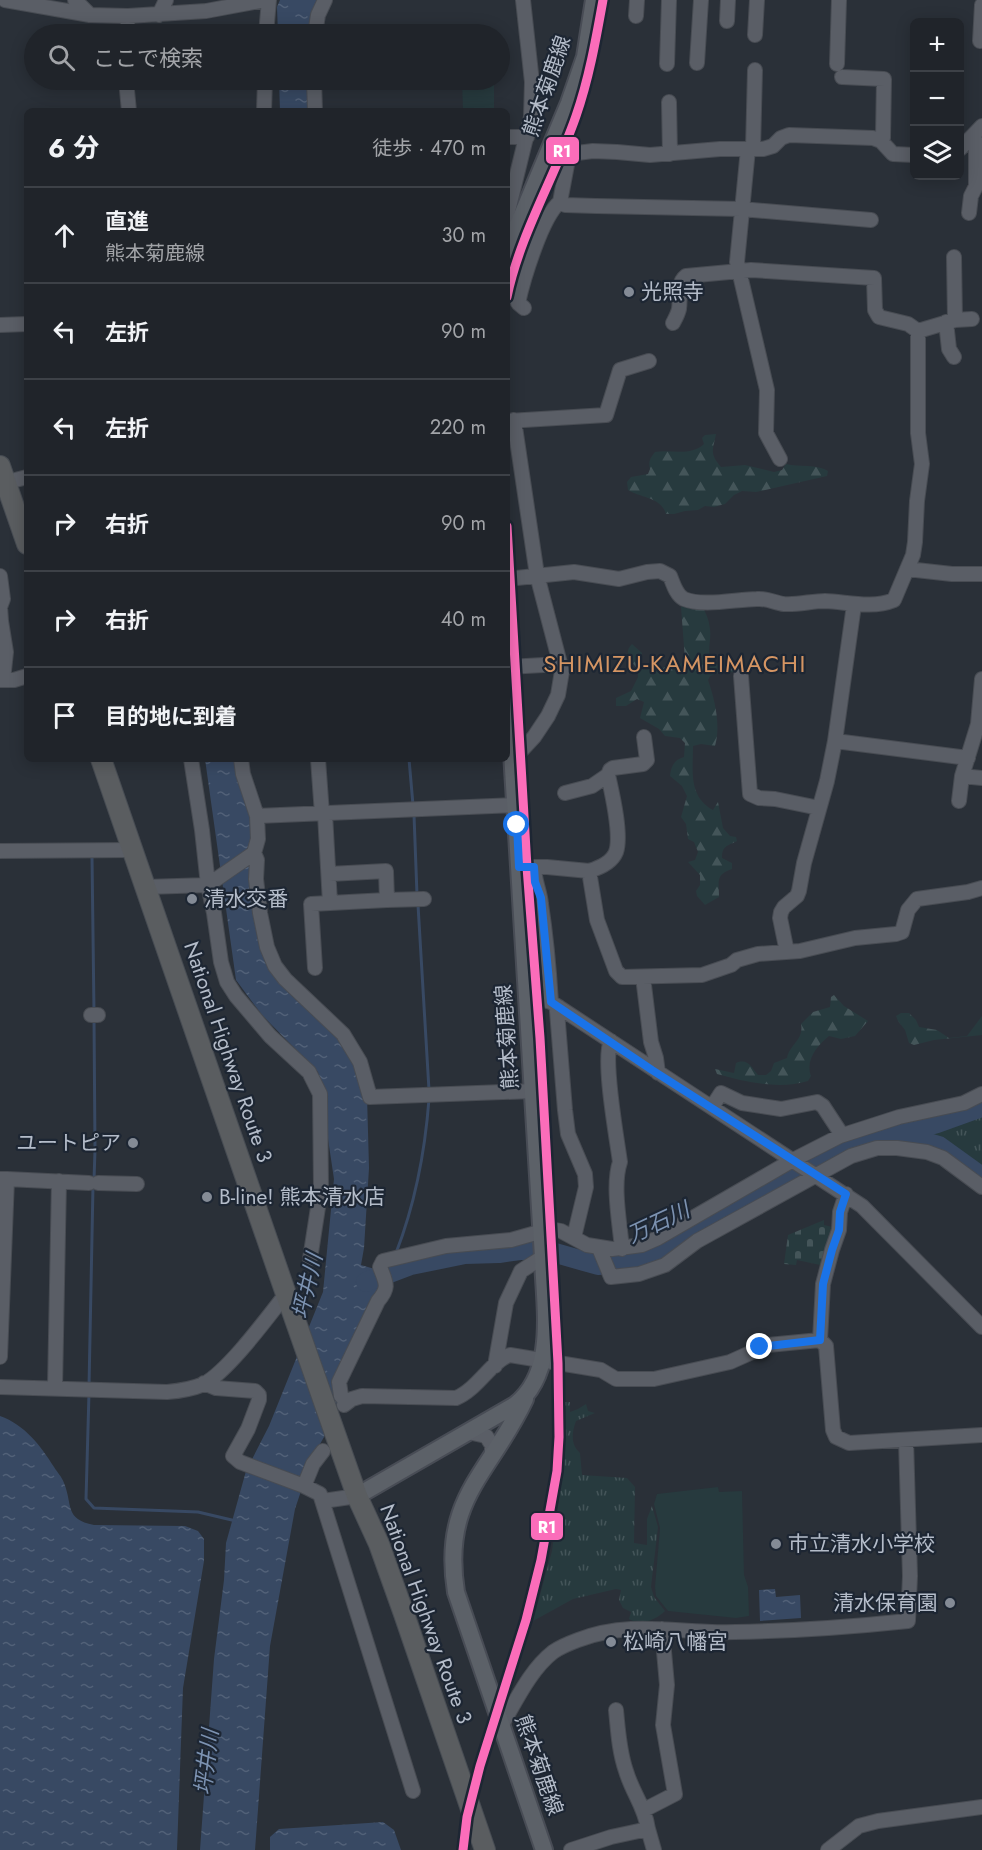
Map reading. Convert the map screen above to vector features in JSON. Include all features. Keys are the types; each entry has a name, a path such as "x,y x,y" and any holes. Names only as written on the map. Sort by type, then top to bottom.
{"highway":[{"path":"2,477 24,536"},
{"name":"National Highway Route 3","path":"102,762 286,1294 340,1404 357,1496 379,1544 469,1822 485,1850"}],"main road":[{"name":"熊本菊鹿線","path":"510,245 549,152 585,57 594,0"},
{"name":"熊本菊鹿線","path":"510,720 516,805 526,867 526,995 546,1324 542,1361 534,1383 517,1416 466,1496 458,1518 452,1550 456,1592 544,1850"},
{"path":"357,1496 527,1396"}],"street":[{"path":"4,0 90,15 128,16 159,15 208,5 267,0 266,24"},
{"path":"75,0 90,15"},
{"path":"159,15 166,0"},
{"path":"317,24 325,0"},
{"path":"510,203 531,117 532,82 523,0"},
{"path":"636,16 637,0"},
{"path":"667,64 669,0"},
{"path":"697,63 701,0"},
{"path":"727,21 728,0"},
{"path":"755,35 757,0"},
{"path":"839,0 839,70 884,78 883,138 881,141"},
{"path":"980,41 982,5"},
{"path":"128,16 128,24"},
{"path":"755,70 750,149 741,209 737,262 767,390 766,433 780,459"},
{"path":"127,90 129,108"},
{"path":"264,108 265,90"},
{"path":"314,90 315,108"},
{"path":"669,102 670,154"},
{"path":"964,145 977,131"},
{"path":"969,213 971,196 976,186 977,131"},
{"path":"549,152 569,154 593,151 650,155 720,148 750,149 773,146 781,138 789,135 873,138 881,141 893,154 910,151"},
{"path":"510,137 527,137"},
{"path":"524,308 518,303 521,286 547,220 554,207 560,202 569,154"},
{"path":"560,202 565,205 741,209 872,220"},
{"path":"954,257 949,349 954,357"},
{"path":"673,324 679,310 680,283 683,278 739,270 874,278 875,310 879,317 908,324 918,331"},
{"path":"918,331 972,319"},
{"path":"0,325 24,324"},
{"path":"510,579 574,572 619,579 660,571 670,576 683,598 692,601 761,598 788,604 826,602 854,605 886,603 894,600 913,555 922,464 918,433 918,331"},
{"path":"512,754 520,752 534,737 548,716 558,695 561,664 537,575 511,420 606,415 620,370 649,361"},
{"path":"2,477 24,477"},
{"path":"907,569 982,574"},
{"path":"0,576 3,599 0,607 1,621 6,652 1,680 24,676"},
{"path":"787,952 780,918 781,912 799,891 804,863 827,781 835,741 854,605"},
{"path":"510,669 561,664"},
{"path":"741,676 745,704 750,794 759,798 819,808"},
{"path":"959,801 962,776 978,724 982,679"},
{"path":"526,867 589,871 608,862 616,852 617,818 610,770 643,764 647,760 644,736"},
{"path":"835,741 968,758"},
{"path":"191,762 212,883 221,962 227,982 270,1036 309,1072 320,1094 321,1188 310,1258"},
{"path":"146,887 212,883 252,855 258,839 257,816 241,762"},
{"path":"318,762 330,903"},
{"path":"565,793 592,786 609,775"},
{"path":"962,776 982,778"},
{"path":"257,816 516,805"},
{"path":"0,851 132,850"},
{"path":"252,855 257,860 256,879 260,914 267,947 275,966 285,979 343,1034 360,1062 370,1097 533,1091"},
{"path":"526,867 541,898 557,1011 564,1110 570,1141 585,1174 586,1187 574,1237"},
{"path":"329,874 386,871 387,900"},
{"path":"589,871 597,920 616,971 622,977 702,975 758,954 800,951 855,938 896,934 902,932 908,910 917,899 982,888"},
{"path":"315,968 311,904 424,899"},
{"path":"643,977 651,1042 658,1073"},
{"path":"526,995 555,1005 846,1194 889,1231 982,1327"},
{"path":"611,1041 607,1048 608,1068 620,1162 617,1183 622,1249"},
{"path":"712,1107 721,1093 742,1103 781,1109 817,1102 823,1106 842,1135"},
{"path":"820,1340 768,1345 730,1362 654,1379 623,1381 601,1370 510,1355 503,1357 465,1394 456,1398 362,1396 340,1404 339,1382 378,1301 386,1292 386,1284 380,1267 383,1261 427,1250 469,1243 511,1240 561,1231 600,1251 642,1245 842,1135 899,1117 964,1103 982,1094"},
{"path":"600,1251 611,1277 617,1278 657,1269 697,1241 816,1174 851,1156 877,1149 897,1148 927,1152 943,1158 982,1187"},
{"path":"0,1357 3,1179 136,1184"},
{"path":"55,1388 59,1181"},
{"path":"846,1194 840,1212 839,1230 823,1284 820,1340 826,1347 833,1430 836,1437 849,1443 982,1435"},
{"path":"495,1366 506,1303 521,1271 543,1257"},
{"path":"0,1387 167,1392 185,1390 204,1383 218,1373 286,1294"},
{"path":"204,1383 216,1388 255,1391 259,1395 248,1430 233,1455 240,1462 300,1484 320,1494 413,1791"},
{"path":"468,1432 486,1436 492,1445 492,1453"},
{"path":"501,1726 543,1661 555,1651 596,1633 625,1628 731,1633 847,1627 908,1621 910,1576 906,1440"},
{"path":"300,1484 323,1451"},
{"path":"323,1501 357,1496"},
{"path":"644,1810 675,1794 663,1725 668,1685 662,1629"},
{"path":"616,1710 621,1754 626,1774 644,1810 654,1850"},
{"path":"828,1850 860,1826 878,1821 982,1807"},
{"path":"571,1850 611,1837 648,1829"}],"green space":[{"path":"462,90 494,90 494,108 463,108"},
{"path":"716,434 713,455 721,467 745,465 774,472 782,470 786,464 813,466 828,471 827,476 756,492 742,491 725,504 714,507 705,506 698,510 674,514 666,514 660,504 628,490 627,482 631,477 648,474 650,460 655,452 693,450 704,444 702,438 705,435"},
{"path":"689,604 702,606 706,614 710,629 709,651 712,660 722,667 730,659 738,665 734,672 718,673 710,676 708,680 716,713 715,746 701,744 693,746 693,774 699,798 713,810 718,802 723,828 730,836 736,837 737,841 723,851 722,858 732,863 732,869 720,876 719,897 705,905 697,896 696,891 700,885 700,875 688,862 695,860 698,852 694,842 688,839 686,824 681,817 687,796 682,786 670,776 674,764 684,757 685,743 680,738 665,736 659,729 640,718 644,702 637,699 626,706 616,706 616,698 631,691 638,677 638,670 628,654 632,644 642,653 642,667 676,668 685,660 681,607"},
{"path":"834,995 844,1006 868,1021 855,1036 841,1039 829,1036 816,1049 811,1059 811,1076 808,1081 774,1085 717,1074 715,1069 734,1073 736,1063 744,1062 749,1064 758,1075 766,1075 771,1071 774,1063 787,1058 801,1034 801,1024 813,1012 830,1007 831,997"},
{"path":"909,1013 919,1027 937,1030 949,1038 967,1036 982,1016 982,1035 934,1040 914,1045 909,1043 905,1030 898,1021 896,1016"},
{"path":"982,1114 982,1171 942,1142 916,1132 965,1120"},
{"path":"824,1220 824,1225 837,1228 825,1266 797,1260 796,1265 784,1264 788,1235"},
{"path":"562,1402 570,1402 570,1412 586,1404 588,1411 595,1413 576,1421 574,1429 573,1442 580,1453 582,1475 627,1478 635,1487 634,1543 647,1545 647,1519 652,1506 658,1527 651,1587 654,1597 665,1611 653,1619 638,1622 629,1619 631,1612 623,1608 619,1600 621,1590 616,1589 573,1599 533,1621 552,1551 562,1477"},
{"path":"718,1487 719,1492 742,1491 744,1575 748,1587 749,1616 736,1618 668,1611 656,1596 655,1587 660,1528 654,1504 657,1494"}],"water":[{"path":"280,0 320,0 314,24 278,24 277,7"},
{"path":"279,90 310,90 311,108 280,108"},
{"path":"205,762 237,762 249,799 263,948 337,1033 357,1065 367,1096 369,1168 361,1265 378,1270 382,1290 324,1437 312,1458 295,1509 270,1646 255,1850 200,1850 214,1659 224,1580 226,1543 246,1471 269,1426 323,1292 334,1179 318,1072 262,1015 236,980"},
{"path":"0,1416 24,1430 43,1451 63,1481 71,1510 78,1519 94,1525 185,1526 198,1531 204,1539 204,1561 183,1688 177,1850 0,1850"},
{"path":"775,1589 776,1597 800,1595 801,1618 760,1621 759,1590"},
{"path":"383,1822 394,1830 401,1850 270,1850 270,1837 279,1829"}],"waterway":[{"path":"409,762 413,805"},
{"path":"414,815 417,895"},
{"path":"89,856 92,857 94,1012"},
{"path":"418,905 429,1090"},
{"path":"94,1018 94,1180"},
{"path":"396,1253 409,1216 418,1178 429,1099"},
{"name":"万石川","path":"366,1282 411,1265 465,1254 545,1250 598,1265 627,1263 689,1237 840,1150 937,1123 982,1107"},
{"name":"万石川","path":"898,1134 939,1146 982,1177"},
{"path":"89,1387 93,1186"},
{"path":"391,1271 393,1262"},
{"path":"89,1393 86,1499 94,1508 198,1512 236,1521"}],"transit line":[{"name":"R1","path":"510,286 520,251 568,139 581,102 603,0"},
{"name":"R1","path":"463,1850 467,1817 480,1766 526,1620 541,1560 557,1471 559,1437 558,1363 540,1038 527,867 510,577"}],"place":[{"name":"光照寺","path":"629,292"},
{"name":"清水交番","path":"192,899"},
{"name":"ユートピア","path":"133,1143"},
{"name":"B-line! 熊本清水店","path":"207,1197"},
{"name":"市立清水小学校","path":"776,1544"},
{"name":"清水保育園","path":"950,1603"},
{"name":"松崎八幡宮","path":"611,1642"}],"district":[{"name":"SHIMIZU-KAMEIMACHI","path":"675,664"}],"route":[{"path":"517,825 519,867 534,867 535,882 541,898 551,1002 652,1070 846,1194 840,1212 839,1230 823,1284 820,1340 760,1347"}],"water label":[{"name":"坪井川","path":"307,1286"},
{"name":"坪井川","path":"206,1762"}]}
